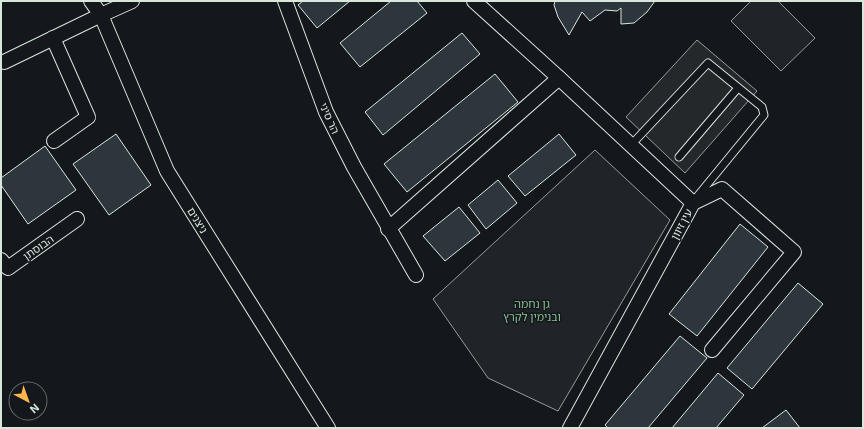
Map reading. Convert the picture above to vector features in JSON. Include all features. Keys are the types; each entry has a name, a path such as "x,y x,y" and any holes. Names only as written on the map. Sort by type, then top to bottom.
{"street":[{"name":"ניצנים","path":"90,1 101,15 167,171 328,428"},
{"path":"4,62 132,1"},
{"name":"הר סיני","path":"285,1 326,112 388,229 416,275"},
{"path":"474,1 560,78 692,203"},
{"path":"53,38 88,118 54,141"},
{"path":"388,229 560,78"},
{"name":"עין זיוון","path":"571,428 692,203 722,189 794,252 712,350"},
{"name":"הבוסתן","path":"1,260 8,268 77,219"}],"lane":[{"path":"631,145 708,63 762,108 764,115 692,203"},
{"path":"679,157 738,88"}],"green space":[{"path":"751,1 778,1 815,38 781,71 731,21"},
{"name":"גן נחמה ובנימין לקרץ","path":"595,150 670,220 558,411 488,378 433,299"}],"shaded area":[{"path":"697,40 757,91 685,173 626,117"}],"building":[{"path":"303,1 350,1 317,28 298,5"},
{"path":"391,1 417,1 427,13 360,67 340,43"},
{"path":"555,1 655,1 647,12 634,23 621,24 621,8 617,11 605,10 590,21 582,12 569,35 558,17 554,5"},
{"path":"462,33 480,54 383,135 365,112"},
{"path":"495,74 518,102 407,192 384,164"},
{"path":"116,134 151,185 109,215 73,164"},
{"path":"559,134 576,155 525,196 508,176"},
{"path":"45,146 76,190 28,224 1,185 1,178"},
{"path":"498,180 517,203 486,229 468,205"},
{"path":"459,207 480,233 445,261 423,236"},
{"path":"740,224 768,247 697,336 669,314"},
{"path":"798,283 823,304 752,389 727,368"},
{"path":"680,336 707,358 648,428 608,428 605,425"},
{"path":"718,373 744,395 716,428 672,428"},
{"path":"786,410 800,428 762,428"}]}
